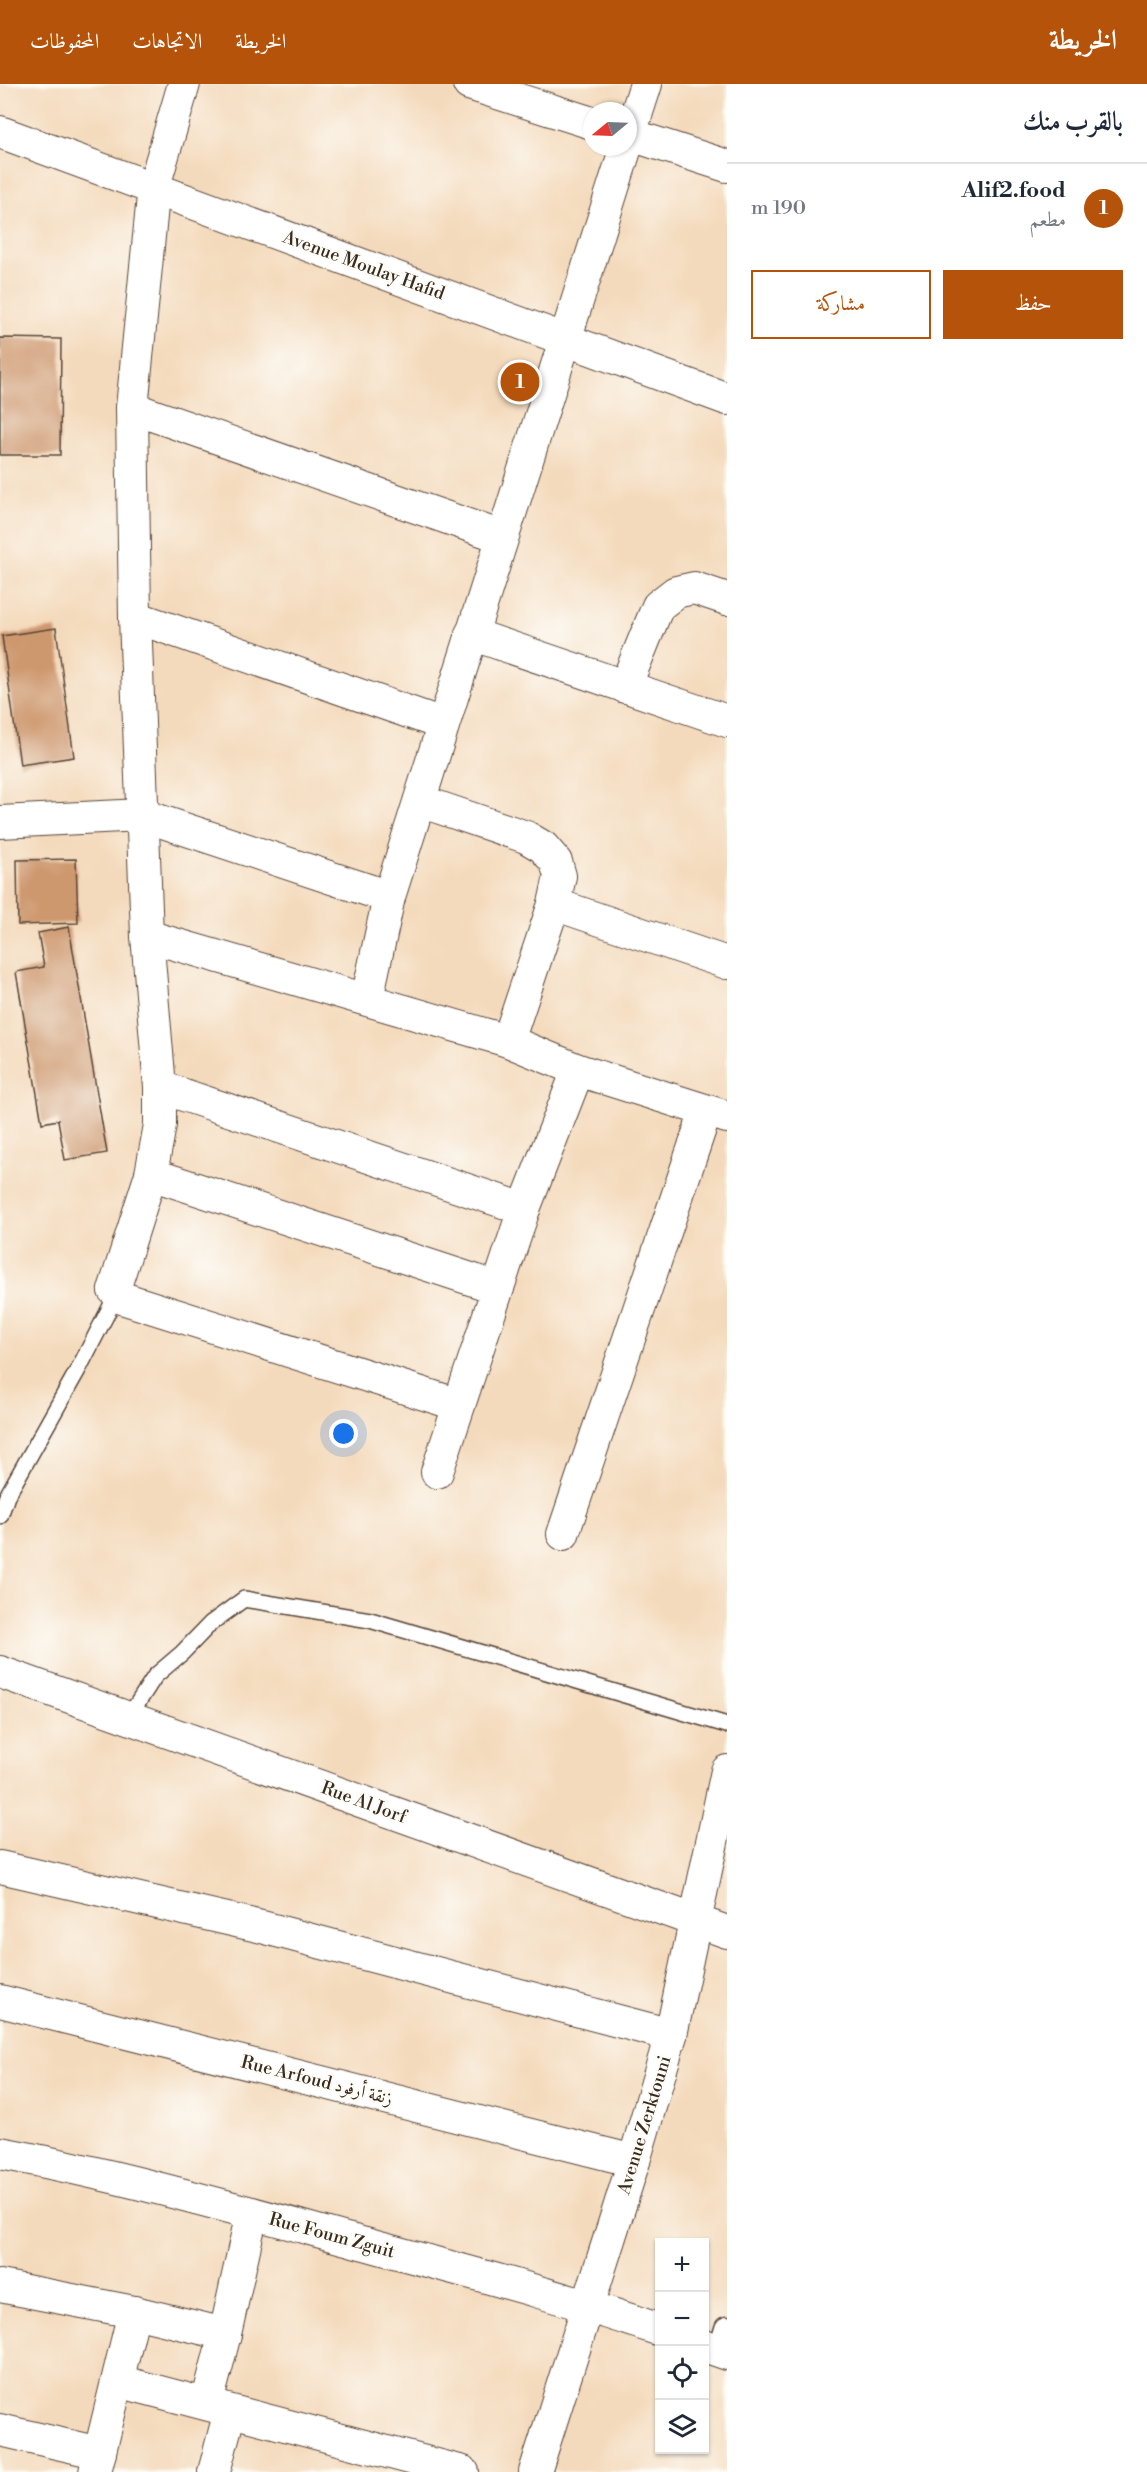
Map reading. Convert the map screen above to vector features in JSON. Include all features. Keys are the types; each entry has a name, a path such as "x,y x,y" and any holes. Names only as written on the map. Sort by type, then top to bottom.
{"street":[{"path":"184,84 154,186 132,408 135,617 142,815 147,936 160,1088 160,1125 151,1174 115,1285 117,1294 122,1298 459,1405"},
{"path":"469,84 583,120"},
{"path":"637,112 646,84"},
{"name":"Avenue Moulay Hafid","path":"0,132 154,186 727,399"},
{"path":"637,141 727,166"},
{"path":"367,999 389,897 623,156"},
{"path":"132,408 502,537"},
{"path":"625,687 658,606 676,592 694,588 727,597"},
{"path":"135,617 443,724"},
{"path":"471,634 727,721"},
{"path":"420,801 526,837 543,847 556,862 560,876 554,904 508,1041"},
{"path":"0,822 142,815 389,897"},
{"path":"554,904 727,963"},
{"path":"147,936 508,1041 578,1070 716,1114 564,1534"},
{"path":"437,1472 524,1209 578,1070"},
{"path":"160,1088 524,1209"},
{"path":"151,1174 498,1288"},
{"name":"Rue Al Jorf","path":"0,1672 727,1932"},
{"name":"Avenue Zerktouni","path":"535,2472 634,2161 671,2034 727,1772"},
{"path":"0,1867 262,1927 671,2034"},
{"name":"Rue Arfoud زنقة أرفود","path":"0,2001 634,2161"},
{"name":"Rue Foum Zguit","path":"0,2153 49,2162 252,2213 588,2305 655,2328"},
{"path":"214,2472 225,2334 252,2213"},
{"path":"0,2286 134,2312 225,2334"},
{"path":"0,2430 98,2462 134,2312"},
{"path":"118,2381 463,2472"}],"lane":[{"path":"0,1516 8,1496 117,1294"},
{"path":"128,1718 155,1676 212,1623 244,1599 370,1620 727,1725"}],"building":[{"path":"0,338 61,339 60,455 0,455"},
{"path":"56,628 74,757 20,765 2,636"},
{"path":"76,859 78,923 18,925 17,860"},
{"path":"69,927 107,1153 65,1160 58,1120 42,1123 16,972 44,967 38,933"}],"place":[{"name":"Alif2.food","path":"520,382"}]}
